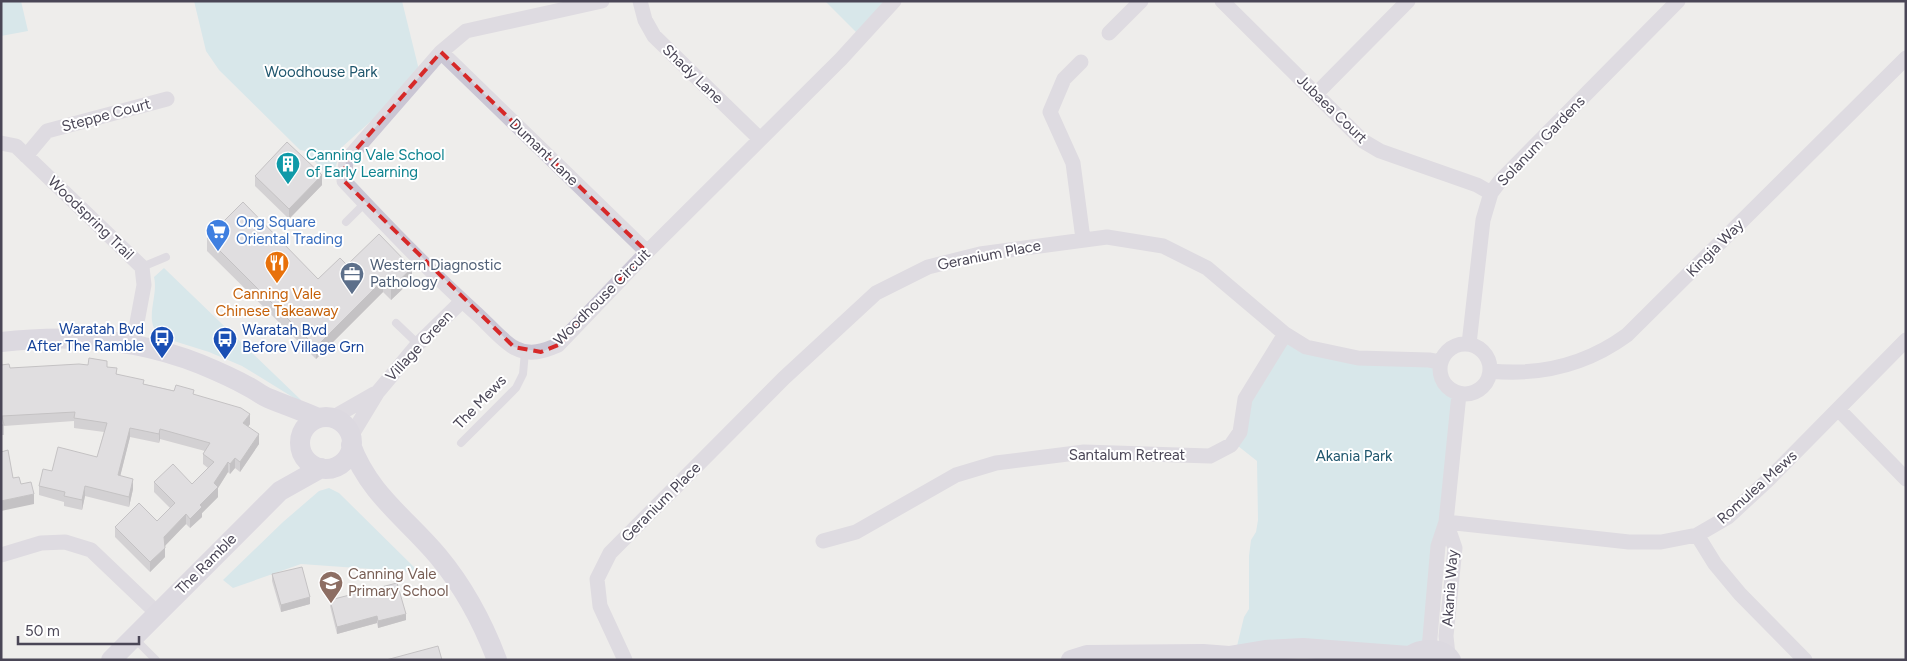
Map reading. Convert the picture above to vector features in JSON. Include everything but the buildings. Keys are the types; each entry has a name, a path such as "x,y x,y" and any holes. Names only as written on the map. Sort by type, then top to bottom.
{"street":[{"path":"525,352 514,347 462,301 365,203 344,180 346,161 441,52 466,31 602,1"},
{"name":"Shady Lane","path":"640,1 645,20 654,36 760,139"},
{"name":"Woodhouse Circuit","path":"525,352 541,352 558,345 647,252 841,59 894,1"},
{"path":"1110,33 1140,1"},
{"name":"Jubaea Court","path":"1222,1 1363,141 1380,151 1477,185 1491,193"},
{"path":"1316,94 1408,1"},
{"name":"Solanum Gardens","path":"1469,344 1483,220 1491,193 1500,181 1678,1"},
{"name":"Dumant Lane","path":"441,52 647,252"},
{"name":"Kingia Way","path":"1490,371 1556,369 1609,349 1627,336 1906,58"},
{"path":"1081,62 1064,79 1050,112 1073,163 1083,239"},
{"name":"Steppe Court","path":"26,156 47,131 167,99"},
{"name":"Woodspring Trail","path":"1,143 16,146 142,267 144,285 133,344"},
{"name":"Geranium Place","path":"625,660 600,606 597,579 610,553 784,378 876,293 928,267 971,256 1083,239 1107,237 1163,246 1207,268 1285,334 1306,347 1358,358 1440,362"},
{"name":"Village Green","path":"351,440 377,392 418,344 462,301"},
{"name":"Santalum Retreat","path":"823,541 856,532 956,475 996,463 1084,452 1210,456 1230,445 1240,432 1246,399 1285,334"},
{"path":"1,342 63,337 133,344 199,364 229,376 266,398 344,424 359,464 382,497 438,556 464,593 481,623 496,660"},
{"name":"Romulea Mews","path":"1446,522 1629,542 1661,542 1697,535 1728,517 1768,480 1906,340"},
{"path":"1469,344 1477,347 1484,353 1489,360 1490,371 1486,383 1481,389 1468,395 1451,391 1444,385 1440,377 1440,362 1448,350 1456,345 1469,344"},
{"name":"Village Green","path":"325,418 377,392"},
{"name":"Akania Way","path":"1442,655 1438,546 1446,522 1459,394"},
{"path":"266,398 301,445 313,465 326,468 382,497"},
{"path":"1839,410 1906,479"},
{"path":"301,445 310,422 325,418"},
{"path":"326,468 339,465 345,459 350,453 351,440"},
{"name":"The Ramble","path":"280,491 301,445"},
{"name":"The Ramble","path":"111,660 280,491 326,468"},
{"path":"1697,535 1715,564 1740,594 1805,660"},
{"path":"1,555 41,543 65,542 91,550 157,613"},
{"path":"1071,660 1086,656 1203,654 1232,658 1264,650 1303,648 1408,658 1418,651 1442,655"}],"lane":[{"path":"346,222 365,203"},
{"path":"142,267 166,257"},
{"path":"396,323 418,344"},
{"name":"The Mews","path":"461,443 516,388 523,374 525,352"},
{"path":"133,637 156,660"}],"highlighted area":[{"path":"441,52 647,252 558,345 541,352 514,347 344,181 346,161"}],"green space":[{"path":"1,1 21,1 28,31 1,36"},
{"name":"Woodhouse Park","path":"194,1 402,1 419,70 381,112 341,148 333,176 328,176 305,151 300,150 219,70 206,51"},
{"path":"825,1 887,1 857,33"},
{"path":"164,268 301,400 299,401 242,366 209,352 161,337 155,331 152,309 155,293 154,277"},
{"name":"Akania Park","path":"1282,338 1306,347 1439,363 1440,381 1456,397 1427,647 1237,646 1244,617 1249,609 1249,556 1251,540 1256,532 1258,520 1257,461 1238,446 1248,403"},
{"path":"329,488 339,493 415,568 413,572 301,564 233,588 223,580 283,522 319,491"}],"place":[{"name":"Canning Vale School of Early Learning","path":"288,185"},
{"name":"Ong Square Oriental Trading","path":"218,252"},
{"name":"Canning Vale Chinese Takeaway","path":"277,284"},
{"name":"Western Diagnostic Pathology","path":"352,295"},
{"name":"Waratah Bvd After The Ramble","path":"162,359"},
{"name":"Waratah Bvd Before Village Grn","path":"225,360"},
{"name":"Canning Vale Primary School","path":"331,604"}]}
